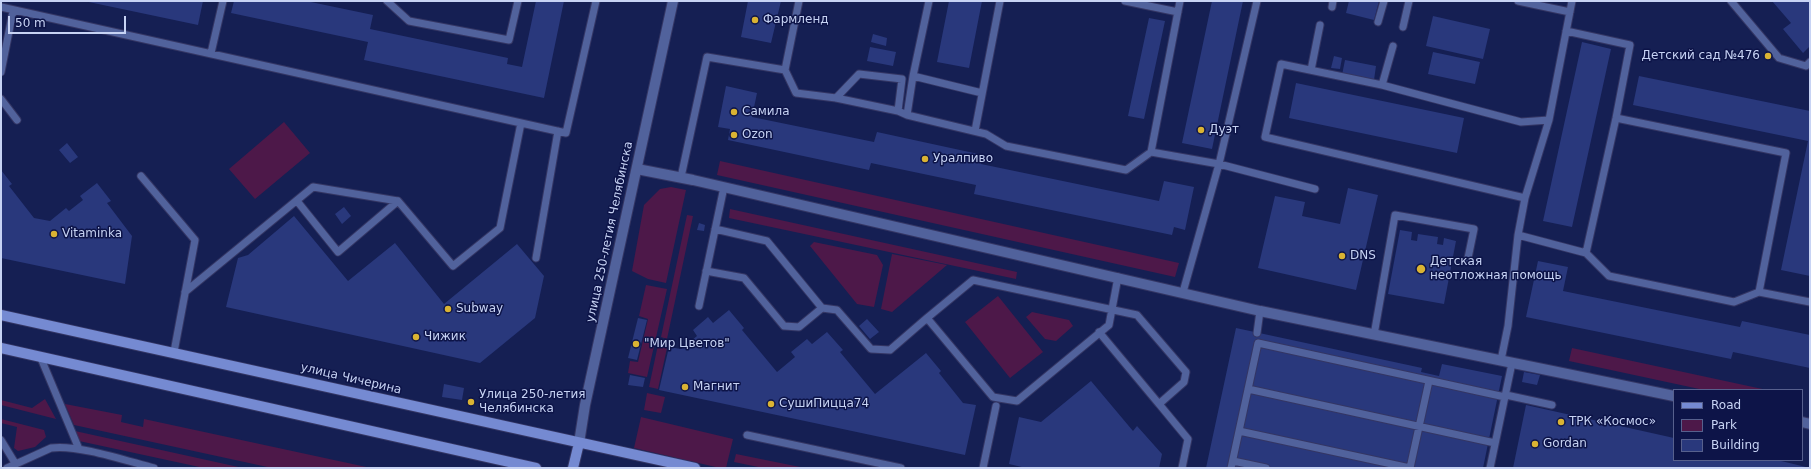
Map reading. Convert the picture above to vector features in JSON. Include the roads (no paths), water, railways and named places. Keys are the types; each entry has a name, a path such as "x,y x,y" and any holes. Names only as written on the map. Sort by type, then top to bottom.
{"main road":[{"name":"улица Чичерина","path":"1,315 695,468"},
{"path":"1,348 536,468"},
{"name":"улица 250-летия Челябинска","path":"573,468 579,443"}],"street":[{"name":"улица 250-летия Челябинска","path":"579,443 585,405 673,1"},
{"path":"637,169 681,177 1260,311 1673,396"}],"lane":[{"path":"211,53 223,1"},
{"path":"387,1 409,21 509,40 518,1"},
{"path":"1,7 13,11 211,53 566,133 596,1"},
{"path":"799,1 785,70 796,93 836,98 898,111 907,115 986,134 1006,146 1126,170 1151,152 1180,1"},
{"path":"907,115 913,76 929,1"},
{"path":"975,131 1000,1"},
{"path":"1125,1 1178,12"},
{"path":"1183,292 1220,164 1256,1"},
{"path":"1378,22 1384,1"},
{"path":"1403,27 1409,1"},
{"path":"1521,1 1570,12"},
{"path":"1501,360 1508,326 1518,235 1525,198 1549,120 1572,1"},
{"path":"1731,1 1779,58 1806,66 1810,62"},
{"path":"1,72 13,11"},
{"path":"1311,70 1320,25"},
{"path":"1566,31 1630,45 1616,118 1586,253"},
{"path":"1382,85 1393,46"},
{"path":"681,177 707,57 785,70"},
{"path":"1525,198 1265,137 1281,64 1382,85 1521,122 1549,120"},
{"path":"836,98 859,74 902,79 898,111"},
{"path":"913,76 982,93"},
{"path":"1,99 17,120"},
{"path":"1616,118 1786,153 1759,292"},
{"path":"185,292 314,187 398,201 454,266 500,228 521,122"},
{"path":"536,258 558,131"},
{"path":"1151,152 1220,164 1315,189"},
{"path":"141,176 195,240 174,352"},
{"path":"699,306 724,187"},
{"path":"297,201 338,252 398,201"},
{"path":"1374,335 1395,215 1474,229 1468,258"},
{"path":"715,229 767,241 822,308 837,310 870,349 890,350 973,280 1137,315 1186,372 1184,382 1159,404"},
{"path":"1518,235 1586,253 1609,276 1734,302 1759,292 1810,302"},
{"path":"706,270 744,278 784,326 799,327 822,308"},
{"path":"927,318 993,397 1017,401 1109,324 1118,277"},
{"path":"1258,333 1260,311"},
{"path":"1099,332 1188,439 1182,468"},
{"path":"1266,468 1232,464 1258,343 1429,381 1552,405"},
{"path":"40,356 79,450"},
{"path":"1490,468 1512,363"},
{"path":"1239,431 1410,468 1429,381"},
{"path":"1248,389 1495,443"},
{"path":"983,468 996,406"},
{"path":"747,435 901,468"},
{"path":"1,440 15,463"},
{"path":"7,468 15,463 51,448 79,450 154,468"}],"place":[{"name":"Фармленд","path":"755,20"},
{"name":"Детский сад №476","path":"1768,56"},
{"name":"Самила","path":"734,112"},
{"name":"Дуэт","path":"1201,130"},
{"name":"Ozon","path":"734,135"},
{"name":"Уралпиво","path":"925,159"},
{"name":"Vitaminka","path":"54,234"},
{"name":"DNS","path":"1342,256"},
{"name":"Детская неотложная помощь","path":"1421,269"},
{"name":"Subway","path":"448,309"},
{"name":"Чижик","path":"416,337"},
{"name":"\"Мир Цветов\"","path":"636,344"},
{"name":"Магнит","path":"685,387"},
{"name":"Улица 250-летия Челябинска","path":"471,402"},
{"name":"СушиПицца74","path":"771,404"},
{"name":"ТРК «Космос»","path":"1561,422"},
{"name":"Gordan","path":"1535,444"}]}
